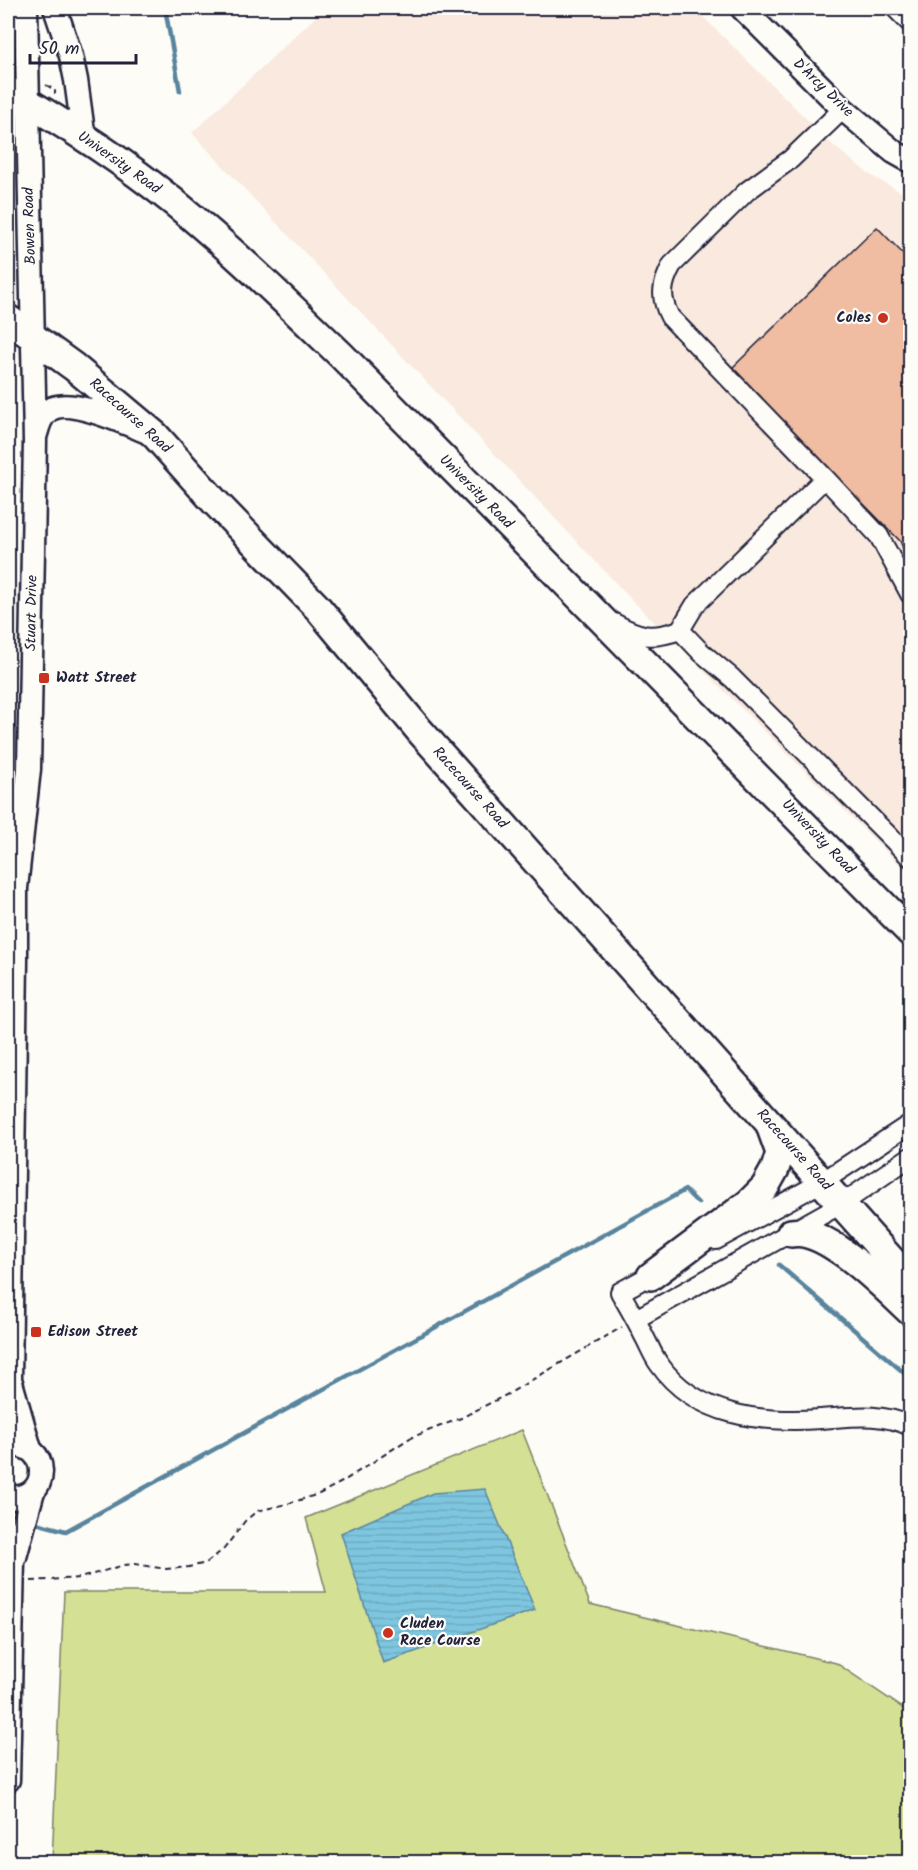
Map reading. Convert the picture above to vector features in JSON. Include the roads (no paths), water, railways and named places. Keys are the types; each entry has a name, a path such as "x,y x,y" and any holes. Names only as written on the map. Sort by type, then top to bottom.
{"highway":[{"name":"University Road","path":"25,92 84,139 129,168 175,203 252,269 341,355 909,931"},
{"name":"Racecourse Road","path":"8,319 74,366 155,435 214,501 317,608 420,730 910,1281"},
{"path":"651,1276 749,1203 765,1187 775,1169 780,1153 769,1123"},
{"path":"791,1233 807,1232 832,1245 910,1311"}],"main road":[{"name":"Bowen Road","path":"26,8 25,92 33,337"},
{"path":"55,8 74,72 84,139"},
{"name":"D'Arcy Drive","path":"742,8 843,109 894,152 910,161"},
{"name":"Stuart Drive","path":"33,337 35,441 29,769 16,888 12,961 9,1385 30,1449 40,1462 38,1485 33,1491"},
{"path":"35,441 39,424 46,411 64,406 85,409 155,435"},
{"name":"Stuart Drive","path":"8,812 16,888"},
{"path":"8,1446 23,1446 30,1449"},
{"path":"8,1497 26,1496 33,1491"},
{"path":"13,1572 33,1491"},
{"path":"8,1532 13,1572 8,1780"}],"street":[{"path":"895,8 910,23"},
{"path":"843,109 791,159 747,191 672,265 664,284 663,304 670,317 879,536 910,594"},
{"path":"599,615 632,633 646,637 662,636 680,630 695,605 825,478"},
{"path":"680,630 701,652 732,678 910,857"},
{"path":"910,1124 822,1182 620,1292 659,1364 680,1386 706,1404 736,1415 772,1420 879,1416 897,1419 910,1426"},
{"path":"636,1319 843,1203 910,1157"}],"water":[{"path":"485,1489 535,1610 383,1663 341,1533 433,1493"}],"waterway":[{"path":"165,8 180,91"},
{"path":"36,1523 66,1531 685,1190 698,1203"},
{"path":"779,1265 910,1378"}],"place":[{"name":"Coles","path":"883,318"},
{"name":"Watt Street","path":"44,678"},
{"name":"Edison Street","path":"36,1332"},
{"name":"Cluden Race Course","path":"388,1633"}]}
